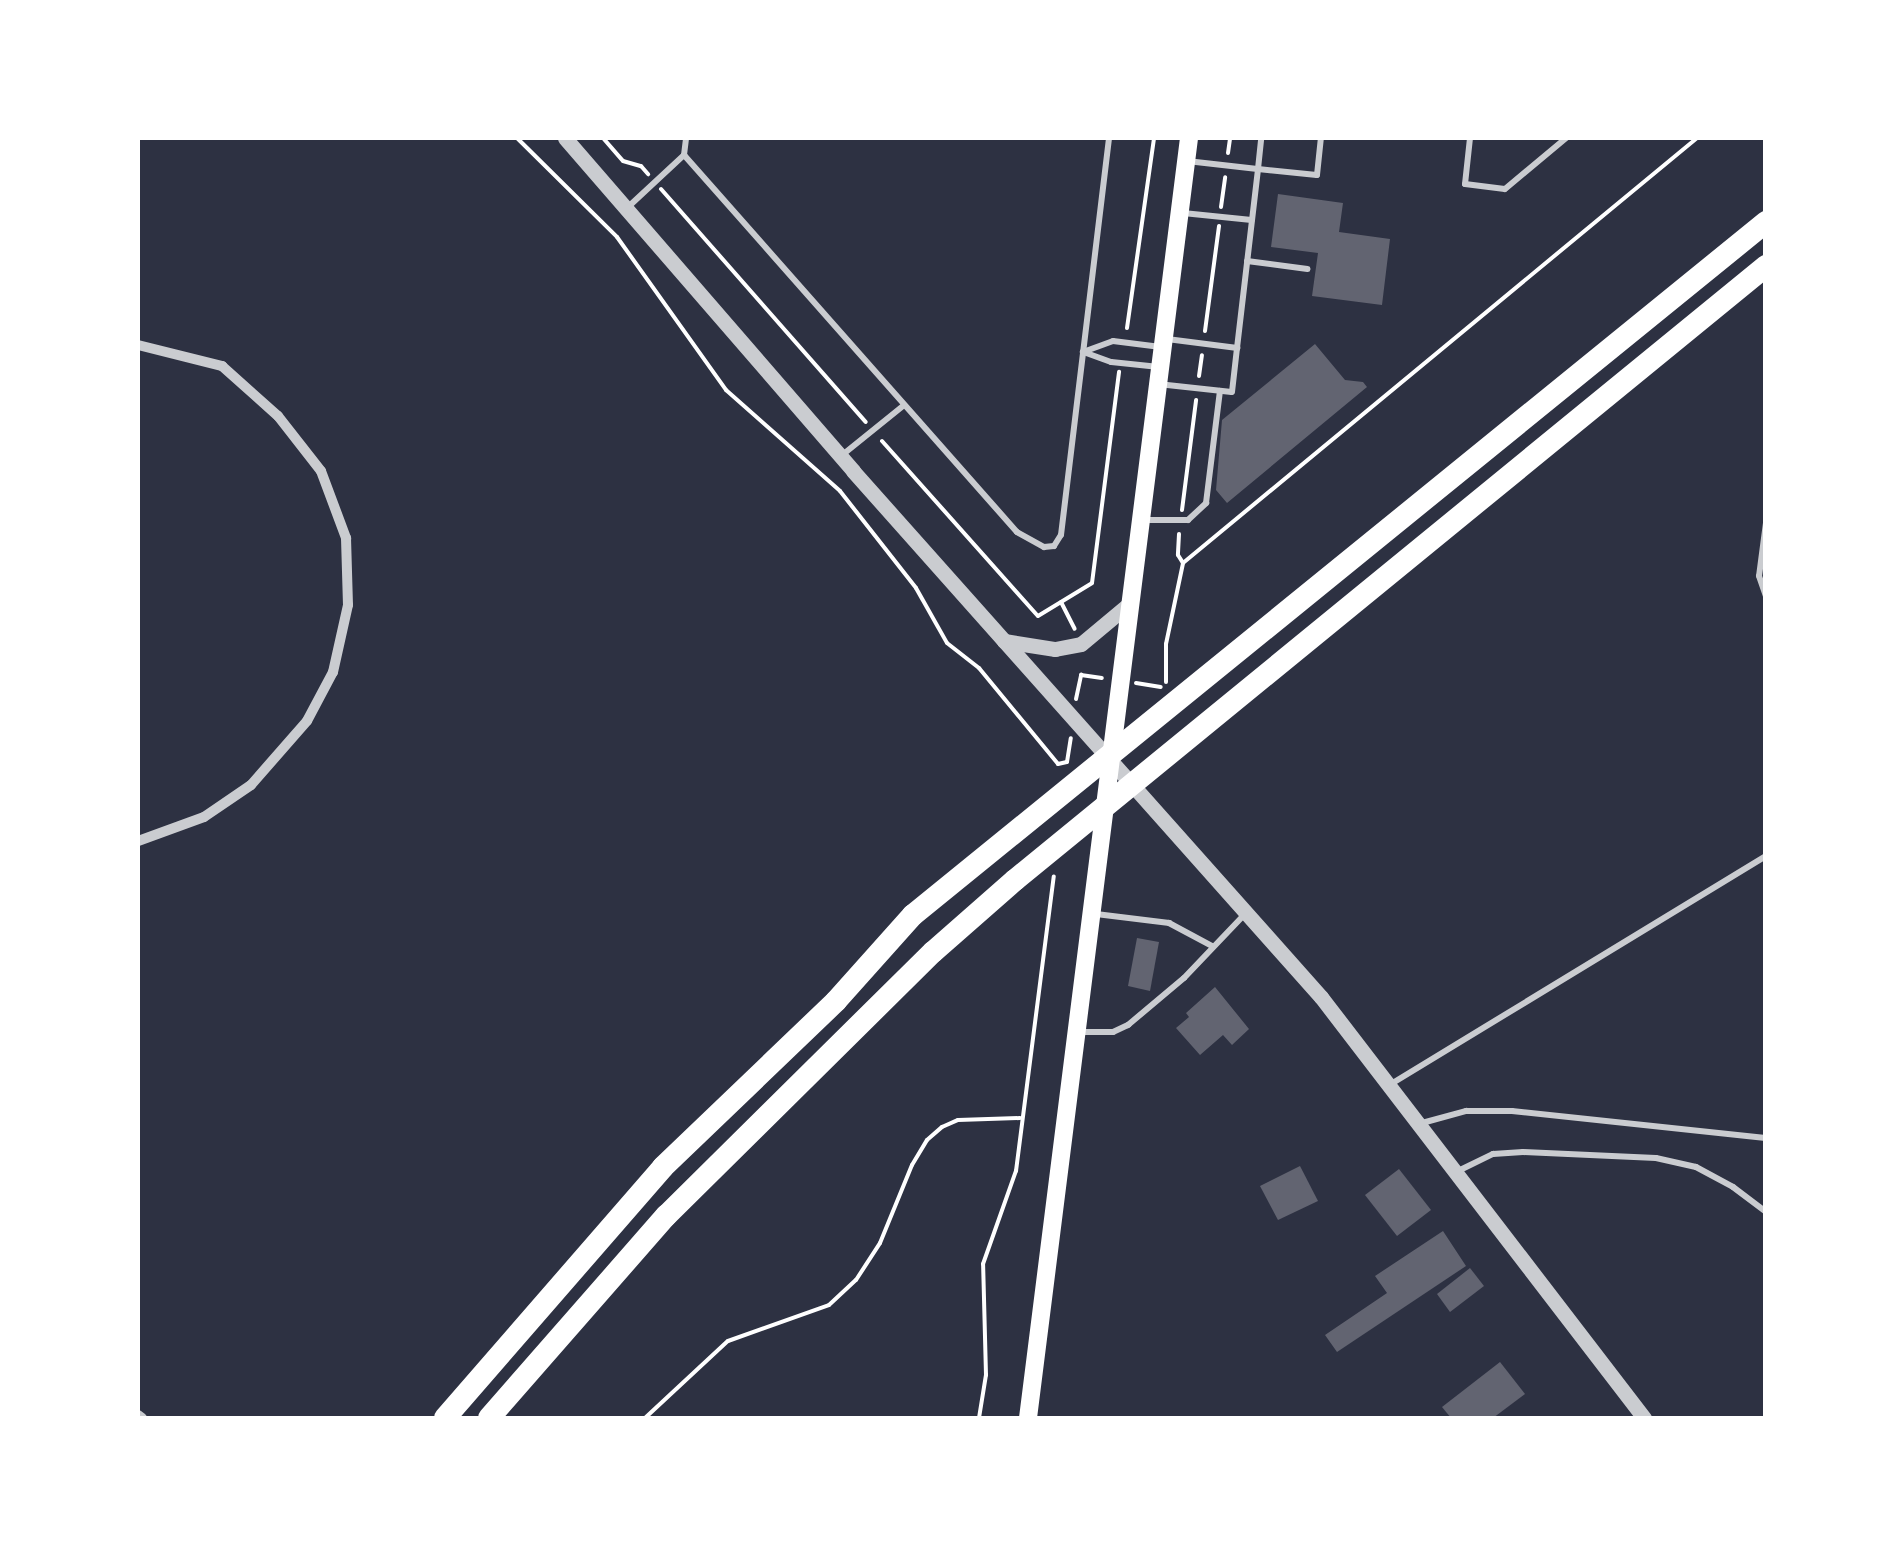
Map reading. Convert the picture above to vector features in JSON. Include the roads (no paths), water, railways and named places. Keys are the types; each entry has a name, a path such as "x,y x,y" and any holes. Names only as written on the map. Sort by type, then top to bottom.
{"highway":[{"path":"445,1418 664,1167 836,1001 913,915 1210,669 1766,222"},
{"path":"489,1418 626,1260 747,1132 933,952 1015,880 1766,266"}],"main road":[{"path":"1028,1418 1189,138"}],"street":[{"path":"565,138 840,457 1248,912 1391,1084 1644,1418"},
{"path":"138,345 222,366 278,416 321,471 346,538 348,606 334,672 307,721 251,785 204,817 138,841"},
{"path":"1004,642 1055,649 1081,644 1129,604"}],"lane":[{"path":"626,209 684,155 686,138"},
{"path":"684,155 1017,532 1044,548 1054,546 1061,535 1109,138"},
{"path":"1083,352 1232,392 1261,138"},
{"path":"1186,161 1317,175 1321,138"},
{"path":"1470,138 1464,184 1505,189 1566,138"},
{"path":"1179,213 1252,220"},
{"path":"1246,261 1307,269"},
{"path":"1083,352 1113,342 1236,348"},
{"path":"1140,520 1188,520 1206,503 1220,390"},
{"path":"840,457 903,406"},
{"path":"1766,523 1759,576 1766,596"},
{"path":"1391,1084 1766,856"},
{"path":"1076,1032 1113,1032 1128,1025 1184,978 1248,912"},
{"path":"1090,914 1169,923 1212,946"},
{"path":"1421,1124 1466,1111 1512,1111 1766,1138"},
{"path":"1457,1171 1492,1154 1656,1158 1696,1167 1733,1186 1766,1212"}]}
